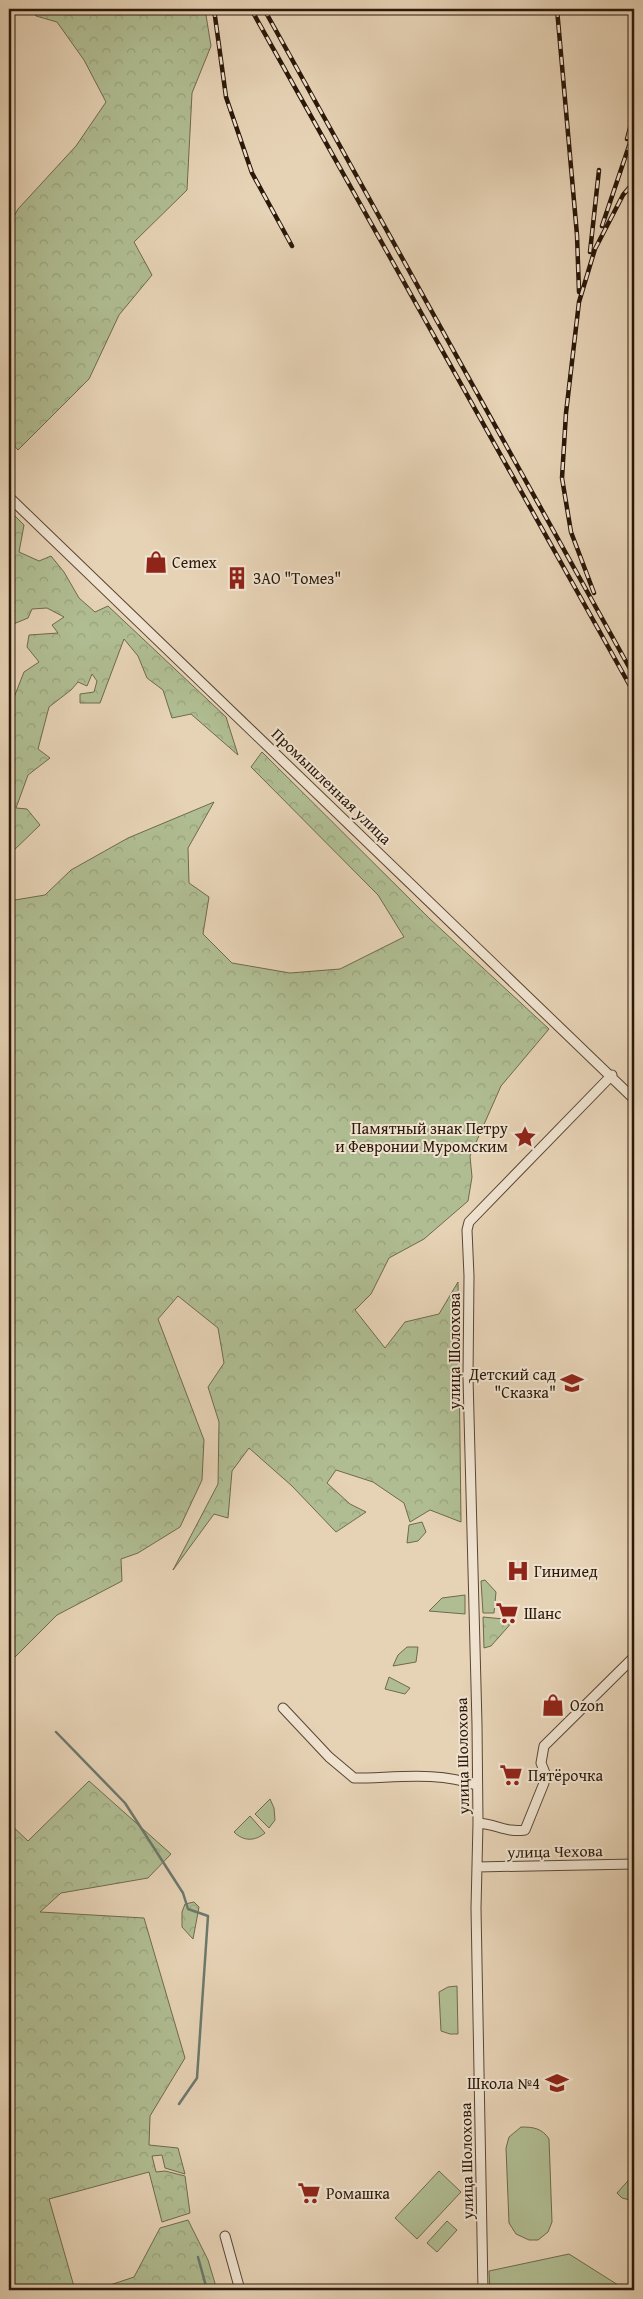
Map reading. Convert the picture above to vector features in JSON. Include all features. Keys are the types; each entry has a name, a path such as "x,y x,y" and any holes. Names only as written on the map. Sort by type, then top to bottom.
{"street":[{"name":"Промышленная улица","path":"9,496 612,1075 634,1099"},
{"name":"улица Шолохова","path":"483,2290 478,1823 468,1377 469,1276 466,1230 469,1222 612,1075"},
{"path":"478,1823 489,1824 512,1832 525,1830 544,1783 545,1773 541,1763 544,1746 634,1657"},
{"path":"284,1708 329,1756 354,1778 409,1777 459,1779 476,1785"},
{"name":"улица Чехова","path":"477,1867 634,1864"},
{"path":"225,2236 240,2290"}],"green space":[{"path":"31,9 205,9 211,46 192,93 187,190 134,242 152,275 119,315 89,379 18,450 9,440 9,225 18,209 76,146 106,102 84,60 57,22 36,16"},
{"path":"9,510 24,525 19,552 39,561 51,556 64,572 79,598 95,612 108,606 226,717 238,755 191,714 172,718 163,690 147,678 138,656 124,639 100,703 80,703 80,694 94,692 97,681 92,674 87,686 78,682 49,707 38,749 50,758 28,775 16,808 27,809 40,825 9,855 9,710 24,672 39,662 27,647 29,635 58,633 52,625 64,617 47,608 32,609 28,618 11,625 15,610 9,609"},
{"path":"262,752 430,919 549,1029 501,1086 470,1156 472,1177 468,1201 424,1239 389,1258 371,1294 355,1310 385,1348 405,1322 439,1314 458,1282 461,1522 430,1510 410,1522 404,1503 373,1482 336,1470 327,1483 350,1504 366,1512 336,1532 292,1486 249,1448 232,1471 228,1518 214,1514 173,1570 218,1484 219,1422 208,1387 224,1363 218,1328 178,1296 158,1319 204,1440 202,1480 180,1527 138,1553 121,1559 122,1581 57,1615 9,1663 9,904 15,900 45,895 71,870 128,838 214,802 188,848 189,883 209,897 203,934 232,963 290,973 340,969 404,937 378,895 251,767"},
{"path":"422,1522 426,1532 418,1541 407,1543 409,1525"},
{"path":"485,1580 496,1592 494,1613 483,1613 481,1581"},
{"path":"465,1595 465,1614 429,1611 442,1598"},
{"path":"483,1617 514,1620 491,1646 484,1648"},
{"path":"407,1647 418,1647 416,1662 393,1666 398,1655"},
{"path":"389,1677 410,1688 405,1694 385,1689"},
{"path":"89,1781 171,1854 148,1878 61,1893 40,1912 144,1918 185,2058 150,2116 149,2145 178,2148 185,2174 165,2168 162,2155 152,2156 156,2172 165,2171 185,2176 190,2213 162,2222 149,2172 49,2199 75,2290 9,2290 9,1823 28,1841"},
{"path":"270,1799 274,1808 275,1820 269,1828 255,1814"},
{"path":"250,1816 265,1833 253,1839 242,1838 234,1832"},
{"path":"194,1902 199,1907 193,1939 182,1927 182,1912 185,1904"},
{"path":"457,1986 458,2034 450,2034 441,2031 439,1992 448,1987"},
{"path":"521,2127 537,2129 543,2132 549,2139 552,2222 548,2232 538,2240 529,2240 516,2234 509,2223 506,2148 509,2137"},
{"path":"439,2171 461,2192 417,2239 395,2218"},
{"path":"634,2174 634,2201 622,2198 617,2193"},
{"path":"188,2220 208,2260 217,2290 95,2290 134,2277 160,2228"},
{"path":"447,2221 457,2230 437,2252 427,2243"},
{"path":"569,2254 626,2290 490,2290 489,2271"}],"waterway":[{"path":"56,1732 125,1803 183,1893 188,1909 208,1916 197,2078 179,2104"},
{"path":"198,2257 207,2290"},
{"path":"137,2290 140,2285"}],"railway":[{"path":"214,9 226,97 252,173 292,246"},
{"path":"251,9 634,693"},
{"path":"264,9 634,676"},
{"path":"557,9 577,235 579,292"},
{"path":"627,139 634,113"},
{"path":"602,226 634,131"},
{"path":"590,252 599,170"},
{"path":"594,593 571,532 562,478 566,413 579,302 595,249 623,195 634,182"}],"place":[{"name":"Cemex","path":"156,562"},
{"name":"ЗАО \"Томез\"","path":"237,578"},
{"name":"Памятный знак Петру и Февронии Муромским","path":"525,1137"},
{"name":"Детский сад \"Сказка\"","path":"572,1383"},
{"name":"Гинимед","path":"518,1571"},
{"name":"Шанс","path":"507,1613"},
{"name":"Ozon","path":"553,1705"},
{"name":"Пятёрочка","path":"511,1775"},
{"name":"Школа №4","path":"557,2083"},
{"name":"Ромашка","path":"309,2193"}]}
